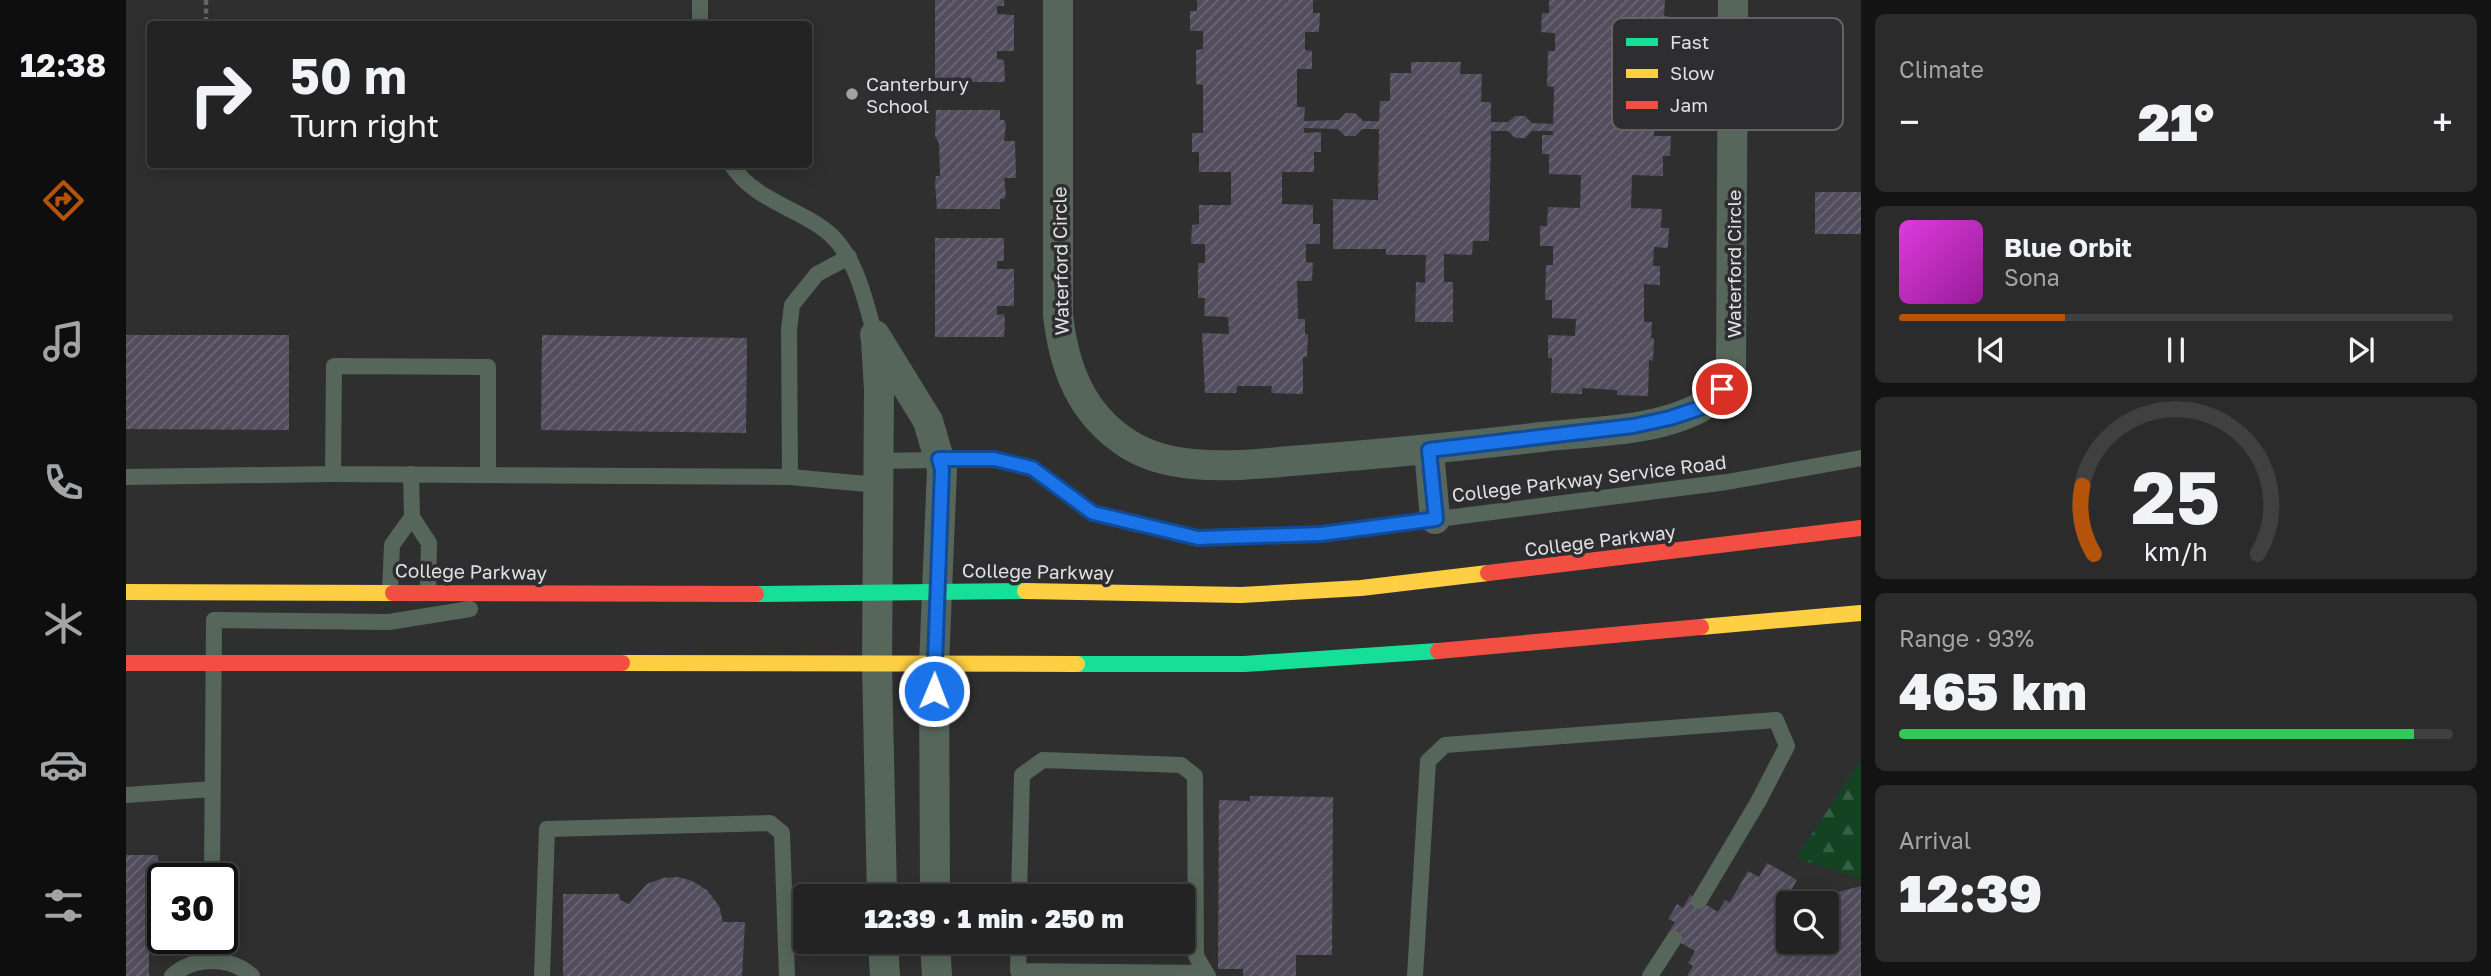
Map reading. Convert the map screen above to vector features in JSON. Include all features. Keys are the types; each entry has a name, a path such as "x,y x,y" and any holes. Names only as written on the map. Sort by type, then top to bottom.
{"main road":[{"name":"College Parkway","path":"126,592 878,594 939,590 1241,594 1361,588 1861,528"},
{"path":"126,663 1257,664 1861,612"}],"street":[{"name":"Waterford Circle","path":"1058,0 1058,315 1062,353 1075,387 1096,417 1128,445 1162,459 1195,464 1265,463 1429,450 1633,426 1703,407 1722,389 1731,371 1733,130"},
{"name":"Waterford Circle","path":"1733,0 1733,18"},
{"path":"876,335 928,421 942,469 934,665 935,884"},
{"path":"876,335 877,665 882,884"},
{"path":"1429,450 1436,519"},
{"path":"884,954 886,976"},
{"path":"936,954 937,976"}],"lane":[{"path":"701,0 701,21"},
{"path":"733,168 737,174 779,205 831,235 849,257 876,335"},
{"path":"790,477 789,330 792,305 817,274 849,257"},
{"path":"333,474 334,366 488,367 488,475"},
{"name":"College Parkway Service Road","path":"126,477 411,474 790,477 878,473 939,459 994,459 1032,468 1093,513 1198,538 1321,534 1727,482 1861,458"},
{"path":"411,474 412,517 429,543 428,592"},
{"path":"390,591 392,545 412,517"},
{"path":"212,863 214,620 389,622 569,593"},
{"path":"1415,976 1428,761 1445,745 1776,720 1787,746 1758,802 1699,901"},
{"path":"1019,884 1021,775 1044,760 1181,765 1195,776 1196,956 1207,975"},
{"path":"126,795 213,789"},
{"path":"542,976 547,829 770,823 782,833 786,976"},
{"path":"1650,976 1674,939"},
{"path":"212,954 212,961"},
{"path":"1019,954 1018,971 1207,975"},
{"path":"172,976 192,963 212,961 230,963 252,976"}],"path":[{"path":"206,0 206,21"}],"green space":[{"path":"1861,760 1861,879 1796,858"}],"building":[{"path":"935,0 1004,0 1004,6 997,6 997,14 1014,15 1014,51 997,51 997,59 1004,60 1005,82 935,82"},
{"path":"1197,0 1313,0 1313,13 1320,13 1319,32 1305,32 1305,50 1312,51 1312,69 1297,69 1297,107 1305,107 1304,121 1339,120 1346,113 1355,113 1363,121 1379,121 1380,101 1390,101 1390,73 1411,73 1411,62 1461,62 1460,74 1482,74 1481,102 1491,102 1491,122 1508,122 1515,116 1525,116 1532,123 1553,124 1554,87 1547,86 1548,51 1555,51 1555,33 1541,32 1542,13 1549,13 1549,0 1665,0 1664,16 1671,18 1612,18 1612,130 1654,130 1654,136 1671,136 1670,156 1663,156 1663,176 1632,175 1631,208 1662,209 1661,228 1669,228 1668,248 1654,247 1653,266 1660,266 1660,285 1644,284 1644,322 1652,322 1651,338 1654,338 1653,361 1649,360 1648,396 1617,395 1617,390 1582,388 1582,394 1551,393 1552,358 1548,358 1548,335 1575,336 1576,319 1552,318 1552,300 1545,300 1546,265 1553,265 1553,246 1540,246 1540,226 1547,226 1548,207 1580,208 1581,175 1549,174 1549,154 1542,154 1542,135 1553,135 1553,131 1532,131 1525,138 1515,138 1508,131 1491,131 1489,241 1473,241 1472,255 1444,254 1444,282 1453,282 1453,322 1415,322 1416,282 1425,283 1426,255 1386,255 1386,249 1333,249 1333,199 1378,200 1379,129 1362,129 1355,136 1345,136 1338,129 1304,128 1304,133 1321,132 1321,152 1314,152 1314,172 1282,172 1282,204 1313,205 1313,224 1320,224 1320,244 1306,244 1306,262 1313,263 1312,281 1297,281 1298,319 1305,319 1305,334 1308,334 1307,357 1303,357 1303,394 1271,393 1272,386 1237,386 1236,393 1205,393 1202,333 1229,334 1228,317 1204,316 1205,298 1198,298 1198,263 1205,263 1205,244 1191,244 1192,225 1199,224 1199,205 1231,205 1231,172 1199,172 1199,152 1192,152 1192,133 1203,133 1203,85 1196,84 1196,50 1203,49 1203,31 1190,31 1190,11 1197,11"},
{"path":"936,110 1000,110 1000,120 1004,120 1006,124 1004,141 1015,141 1016,178 1004,178 1006,195 1004,199 1000,199 1000,209 937,209 935,184 936,176 940,176 939,143 935,136"},
{"path":"1815,192 1861,192 1861,234 1815,234"},
{"path":"935,238 1004,238 1004,261 997,261 997,269 1014,269 1014,306 997,306 997,315 1004,314 1004,337 935,337"},
{"path":"126,335 289,335 289,430 126,429"},
{"path":"542,335 747,338 746,433 541,430"},
{"path":"1250,796 1333,797 1332,955 1296,955 1296,976 1243,976 1243,969 1218,969 1219,800 1250,801"},
{"path":"126,855 158,855 158,863 147,863 149,976 126,976"},
{"path":"1767,863 1797,880 1791,891 1776,891 1776,954 1839,954 1839,892 1861,886 1861,976 1687,976 1693,966 1688,963 1695,951 1667,935 1675,922 1668,919 1677,904 1683,908 1690,895 1718,912 1725,900 1730,902 1748,871 1759,877"},
{"path":"679,877 707,890 719,906 723,922 745,922 742,976 563,976 563,894 619,894 620,900 629,904 647,884 663,878"}],"traffic: fast":[{"path":"756,594 1025,591"},
{"path":"1077,664 1244,664 1438,651"}],"traffic: slow":[{"path":"1025,591 1241,595 1361,588 1488,573"},
{"path":"126,592 393,593"},
{"path":"1701,627 1861,613"},
{"path":"622,663 1077,664"}],"traffic: jam":[{"path":"1488,573 1861,528"},
{"path":"393,593 756,594"},
{"path":"1438,651 1701,627"},
{"path":"126,663 622,663"}],"place":[{"name":"Canterbury School","path":"852,94"}],"route":[{"path":"934,691 942,469 939,459 994,459 1032,468 1093,513 1198,538 1321,534 1436,519 1429,450 1633,426 1703,407 1722,389"}]}
